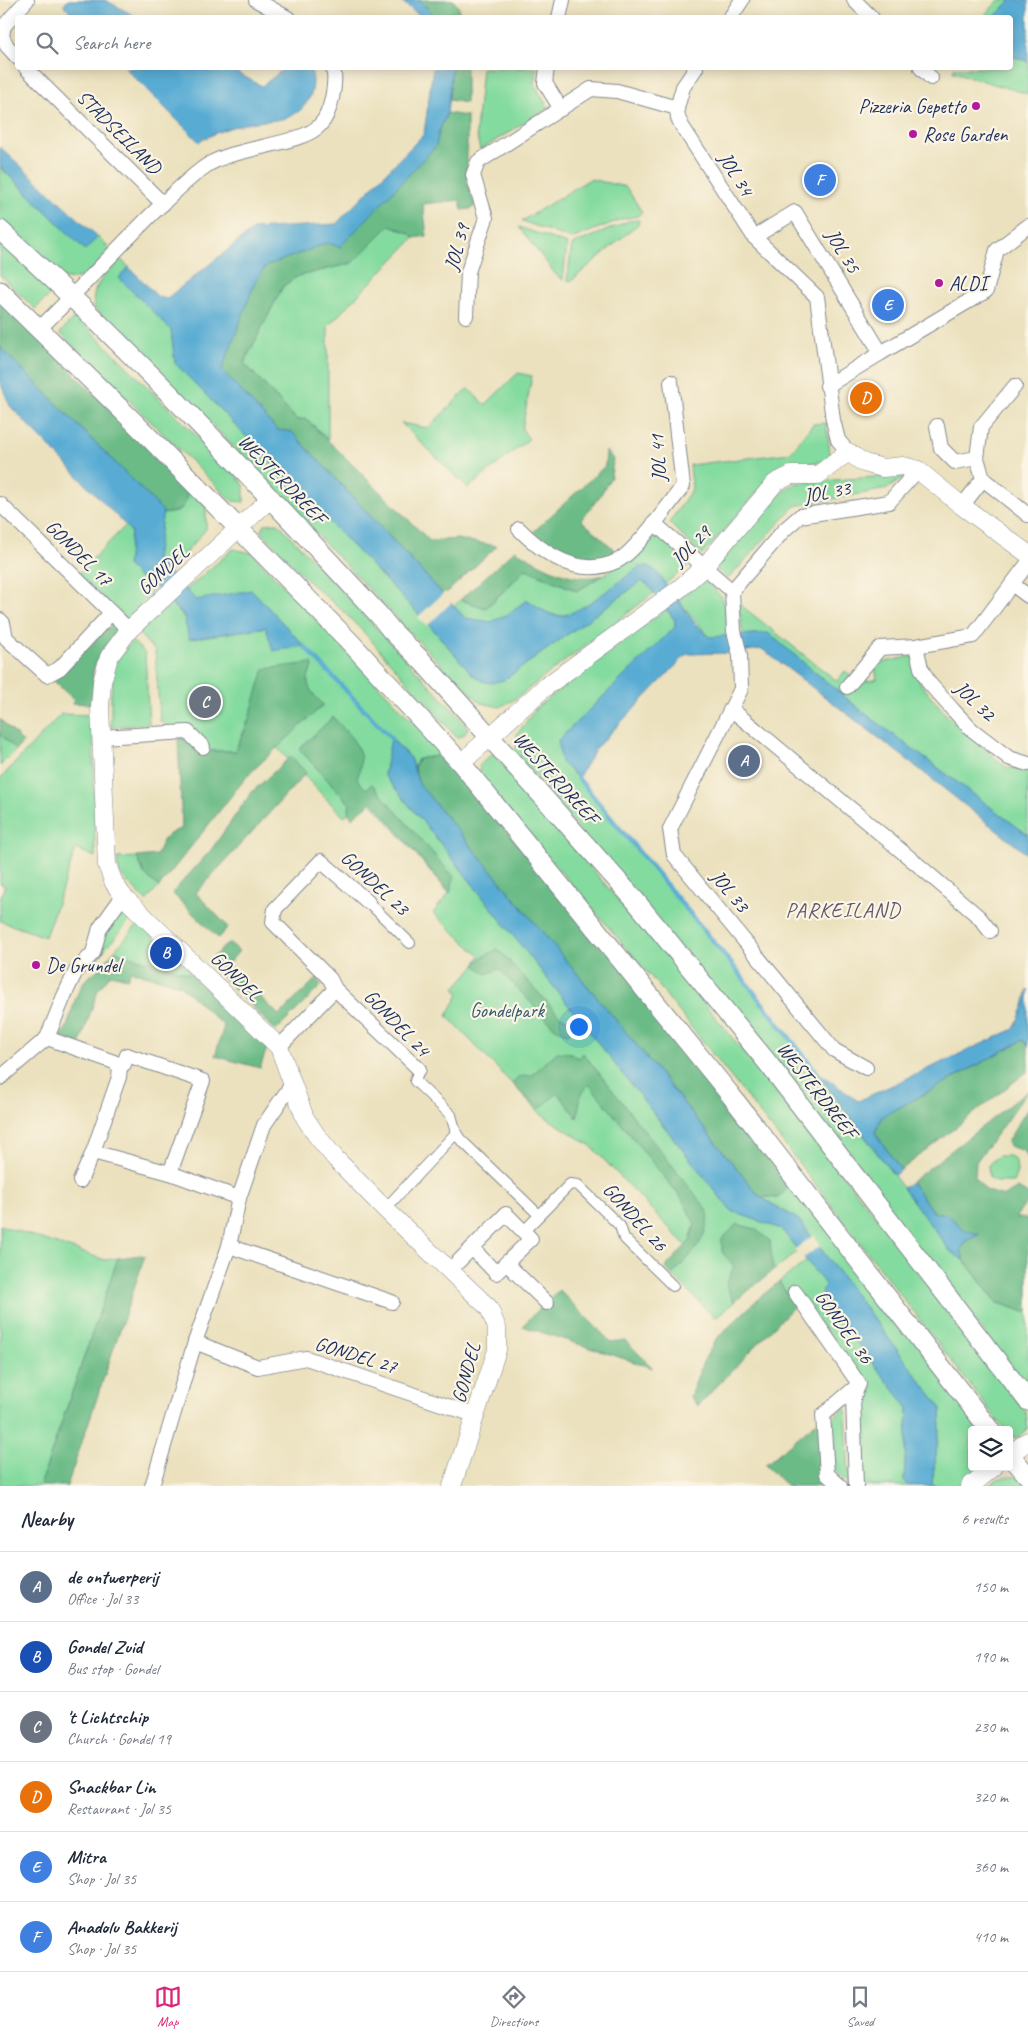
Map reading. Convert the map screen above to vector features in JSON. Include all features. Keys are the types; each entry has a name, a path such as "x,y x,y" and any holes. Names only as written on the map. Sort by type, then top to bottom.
{"main road":[{"name":"WESTERDREEF","path":"0,230 72,296 271,498 391,630 422,661 634,899 761,1054 1028,1401"},
{"path":"0,291 40,328 239,528 350,642 460,763 729,1093 987,1426"},
{"path":"1013,1459 1028,1476"}],"street":[{"path":"15,55 7,46 2,36 4,26 27,0"},
{"path":"256,0 283,15"},
{"path":"560,15 563,0"},
{"path":"732,15 742,0"},
{"path":"854,0 869,15"},
{"name":"STADSEILAND","path":"28,70 163,204"},
{"name":"STADSEILAND","path":"40,328 130,236 206,166 230,154 303,136 320,126 334,92 333,70"},
{"path":"547,70 545,83 561,109 591,90 618,91 677,108 683,87 695,70"},
{"path":"923,70 932,78"},
{"name":"JOL 34","path":"677,108 678,118 682,126 754,237 817,297 833,420 838,440 848,452"},
{"name":"JOL 39","path":"466,316 468,272 486,218 473,175 478,162 561,109"},
{"name":"JOL 35","path":"754,237 795,212 881,353"},
{"path":"828,386 986,291 997,250 1028,226"},
{"name":"JOL 41","path":"519,529 532,542 569,565 597,567 618,561 630,552 683,486 671,382"},
{"path":"1015,386 981,427 977,458 983,479 1028,515"},
{"path":"937,426 941,448 955,462 977,458"},
{"path":"848,452 864,463 883,468 902,466 918,470 962,506 1028,554"},
{"name":"JOL 29","path":"460,763 544,688 704,568 775,483 790,475 818,475 848,452"},
{"name":"JOL 33","path":"866,1068 834,1050 674,855 670,829 741,689 740,654 734,631 732,590 784,530 800,516 889,502 918,470"},
{"path":"962,506 983,479"},
{"name":"GONDEL","path":"271,498 129,630 109,657 102,682 100,707 107,865 114,884 123,896 279,1047 305,1118 336,1159 385,1209 489,1308 497,1328 497,1350 452,1486"},
{"name":"GONDEL 17","path":"0,504 129,630"},
{"path":"654,523 704,568 732,590"},
{"path":"847,687 880,648 916,646 972,636 1028,563"},
{"path":"1012,584 1028,596"},
{"path":"0,620 3,623 3,641 47,675 60,668 111,613"},
{"name":"JOL 32","path":"916,646 922,668 929,683 953,710 971,728 1009,758 1028,764"},
{"path":"731,709 979,918 990,931"},
{"path":"101,737 188,732 204,747"},
{"name":"GONDEL 23","path":"335,989 330,979 273,922 275,909 321,861 368,902 410,943"},
{"path":"0,1078 47,1038 76,971 93,953 100,928 123,896"},
{"path":"279,1047 335,989"},
{"name":"GONDEL 24","path":"335,989 419,1069 415,1081 451,1115 456,1133 539,1215"},
{"path":"47,1038 114,1062 120,1067"},
{"path":"80,1180 93,1152 119,1077 120,1067 124,1064 127,1055 203,1081 170,1173"},
{"path":"155,1485 195,1342 229,1246 239,1198 264,1125 292,1084"},
{"path":"385,1209 456,1133"},
{"path":"93,1152 170,1173 239,1198"},
{"name":"GONDEL 26","path":"523,1232 570,1184 578,1185 620,1226 624,1238 673,1286"},
{"path":"450,1270 472,1248 506,1214 531,1239 496,1273 472,1248"},
{"path":"229,1246 392,1302"},
{"path":"506,1263 547,1303"},
{"name":"GONDEL 36","path":"796,1292 859,1384"},
{"name":"GONDEL 27","path":"195,1342 258,1367 306,1358 476,1416"},
{"name":"GONDEL 36","path":"840,1486 827,1474 824,1415 859,1384"},
{"name":"GONDEL 36","path":"856,1486 853,1398 859,1384"},
{"path":"1013,1451 1028,1441"},
{"path":"970,1486 989,1471"}],"green space":[{"path":"420,0 453,0 459,8 460,15 433,15"},
{"path":"999,0 1011,0 996,15 985,15"},
{"path":"1013,57 1028,63 1028,94 953,72 954,70 1013,70"},
{"path":"452,70 466,70 466,103 449,100"},
{"path":"482,70 537,70 534,83 548,108 480,150 476,132"},
{"path":"447,113 467,116 467,182 475,206 462,210 460,200 423,204 427,236 414,238 409,233 390,225 352,263 298,276 283,286 244,363 297,420 306,419 430,541 457,539 497,546 444,595 292,432 277,430 221,370 255,282 266,266 327,243 436,146 439,131"},
{"path":"0,167 86,249 98,237 111,250 83,275 69,279 62,278 0,218"},
{"path":"590,179 626,187 642,212 638,216 622,219 571,239 522,221"},
{"path":"639,220 638,224 571,281 567,280 572,245 629,221"},
{"path":"390,225 409,233 414,238 328,326 328,440 307,419 297,420 244,363 283,286 298,276 352,263"},
{"path":"519,227 567,244 563,280 557,276"},
{"path":"0,242 52,293 35,309 0,275"},
{"path":"120,259 129,267 119,278 171,330 175,363 431,627 472,674 504,680 642,581 654,593 515,699 500,707 481,703 450,674 217,430 94,308 94,293 100,281"},
{"path":"0,300 188,487 185,504 180,510 162,514 163,511 0,347"},
{"path":"76,316 232,471 244,485 244,502 232,501 60,333"},
{"path":"518,373 532,376 522,429 529,439 468,488 401,423 428,428 468,388 485,405"},
{"path":"826,423 831,461 788,465 769,479 702,555 669,523 692,489 690,465 790,453 813,424"},
{"path":"606,451 613,459 611,477 600,496 581,520 615,550 610,556 593,564 562,557 530,535 605,466"},
{"path":"906,476 887,489 795,506 728,579 714,567 781,493 795,483"},
{"path":"188,487 206,506 206,529 169,572 156,559 162,514 178,512"},
{"path":"278,523 454,711 468,728 464,735 457,738 368,637 342,610 310,583 262,532 264,524"},
{"path":"126,525 131,532 127,566 147,578 155,588 127,621 78,574"},
{"path":"660,536 689,565 665,584 656,572 579,610 563,615 546,612 527,600 507,615 491,622 465,618 454,606 460,600 486,608 526,569 577,591 620,565 646,541"},
{"name":"Gondelpark","path":"233,549 252,553 419,728 442,755 418,759 414,768 410,758 392,739 384,775 433,834 731,1211 782,1229 798,1251 773,1271 772,1267 730,1293 734,1302 715,1318 672,1275 692,1252 590,1145 542,1115 447,1016 459,994 455,988 475,965 480,956 433,913 449,893 365,795 344,817 249,719 235,751 204,750 189,746 176,737 160,721 155,651 139,632 171,604 184,617 189,639 268,627 304,646 252,591 196,601 186,590"},
{"path":"515,550 557,572 579,577 603,575 577,591 526,569 486,608 460,600"},
{"path":"703,579 723,598 729,636 710,638 678,600"},
{"path":"738,603 837,681 845,671 860,680 877,679 875,667 880,663 913,656 920,683 948,717 1006,767 1028,771 1028,835 863,712 768,633 743,635"},
{"path":"666,609 675,620 675,627 561,762 578,778 727,958 815,1070 951,1252 964,1260 996,1302 1028,1313 1028,1387 515,751 518,738 516,736 537,707"},
{"path":"113,623 120,629 102,650 93,671 93,704 72,703 74,700 54,681"},
{"path":"132,641 145,653 149,724 111,727 114,663"},
{"path":"312,663 313,667 308,678 309,688 323,705 248,775 159,887 145,875 137,857 157,855 165,838 182,828 178,739 197,739 205,751 235,751 246,729 264,669"},
{"path":"61,714 93,715 95,857 76,849 45,937 0,921 0,899 5,886 0,883 0,779"},
{"path":"333,717 352,738 359,752 361,760 357,779 366,789 372,784 454,877 450,893 373,801 352,818 348,812 350,804 299,749"},
{"path":"0,719 23,742 16,750 0,734"},
{"path":"0,732 16,750 0,766"},
{"path":"494,754 672,963 862,1199 1026,1412 1028,1428 1017,1438 1013,1436 1013,1426 1002,1426 658,985 482,780 479,766 490,755"},
{"path":"442,755 664,1016 790,1178 785,1191 777,1198 759,1196 635,1043 419,784 414,768 418,759"},
{"path":"291,756 306,773 196,893 228,927 218,938 172,893 211,850 251,793"},
{"path":"137,857 145,875 159,887 146,901 119,873 117,858"},
{"path":"124,908 133,917 94,962 114,911"},
{"path":"139,923 194,975 114,951"},
{"path":"229,942 239,951 227,965 279,1015 316,979 322,985 276,1031 208,962"},
{"path":"498,949 559,1015 570,1021 575,1030 567,1034 554,1027 499,969 487,974 475,965 482,957"},
{"path":"114,951 194,975 267,1048 260,1068 215,1056 224,1026 180,985 131,971 127,978 111,974 98,990 80,1044 61,1037 67,1027 76,997 84,981 101,967"},
{"path":"1023,1040 1028,1046 1028,1071 901,1170 875,1133 882,1117"},
{"path":"557,1052 572,1053 571,1055 580,1058 583,1053 708,1211 702,1239 692,1254 672,1275 665,1268 690,1241 695,1224 682,1199 589,1084 581,1095 577,1118 558,1093 539,1109 512,1084 518,1077 532,1075"},
{"path":"1028,1091 976,1162 975,1178 987,1191 1004,1196 1018,1188 1028,1194 1028,1201 1015,1218 1026,1218 1028,1220 1028,1313 996,1302 964,1260 961,1250 966,1241 978,1235 964,1230 947,1214 933,1212 911,1182"},
{"path":"1028,1108 1028,1158 1024,1151 1009,1146 1007,1142"},
{"path":"998,1156 1009,1156 1016,1161 1017,1172 1013,1182 996,1182 989,1177 988,1165"},
{"path":"790,1178 981,1426 968,1426 968,1471 977,1471 958,1486 935,1486 932,1483 942,1409 799,1220 761,1197 778,1198"},
{"path":"737,1224 755,1229 770,1241 773,1271 734,1302 726,1285 734,1266 722,1252 722,1239"},
{"path":"0,1225 105,1260 118,1258 40,1486 0,1486"},
{"path":"145,1256 67,1486 40,1486 118,1258"},
{"path":"807,1261 825,1284 821,1296 908,1408 904,1481 909,1486 863,1486 858,1374 801,1300 795,1305 779,1282"},
{"path":"779,1282 795,1305 698,1406 690,1397 702,1364 716,1339 759,1298"},
{"path":"559,1290 611,1342 625,1340 653,1368 522,1326"},
{"path":"846,1406 849,1485 835,1471 833,1419"},
{"path":"820,1419 831,1486 787,1486 765,1465"},
{"path":"1008,1476 1017,1477 1028,1484 1028,1486 988,1486 998,1479"}],"water":[{"path":"68,0 105,0 133,15 73,15 63,5"},
{"path":"400,0 420,0 433,15 419,15"},
{"path":"1011,0 1028,0 1028,63 1013,57 1013,15 996,15"},
{"path":"127,70 232,70 262,86 282,70 311,70 313,82 310,96 303,108 291,116 236,126 216,133 199,142"},
{"path":"433,70 452,70 447,113 439,131 436,146 340,247 327,243 266,266 255,282 222,370 277,430 292,432 465,618 491,622 507,615 527,600 549,614 565,615 599,597 639,567 649,566 656,571 694,622 709,637 768,633 863,712 1028,835 1028,855 762,649 731,653 687,654 596,748 578,778 561,762 558,740 675,627 675,620 648,585 642,581 504,680 491,683 482,681 472,674 431,627 175,363 171,330 119,278 129,267 157,296 166,299 254,229 336,224 424,134"},
{"path":"0,147 98,237 85,250 0,166"},
{"path":"0,347 163,511 156,559 196,600 252,590 304,646 273,651 266,627 189,639 184,616 147,578 139,578 127,566 131,531 10,406 0,382"},
{"path":"391,738 410,758 419,784 635,1043 759,1196 799,1220 942,1409 932,1483 935,1486 909,1486 904,1481 908,1408 821,1296 825,1284 781,1229 731,1211 433,834 384,775"},
{"path":"1028,989 1028,1046 1023,1040 882,1117 875,1133 901,1170 894,1175 815,1070 858,1101 1014,1029 1024,1006"},
{"path":"911,1182 933,1212 947,1214 964,1230 979,1234 966,1241 961,1250 964,1260 951,1252 903,1188"}],"pier":[{"path":"445,592 453,601 427,626 418,617"},
{"path":"814,1235 821,1245 802,1259 794,1250"}],"waterway":[{"path":"304,646 391,738"},
{"path":"578,778 727,958 815,1070"}],"place":[{"name":"Pizzeria Gepetto","path":"976,106"},
{"name":"Rose Garden","path":"913,134"},
{"name":"Anadolu Bakkerij","path":"820,180"},
{"name":"ALDI","path":"939,283"},
{"name":"Mitra","path":"888,305"},
{"name":"Snackbar Lin","path":"866,398"},
{"name":"'t Lichtschip","path":"205,702"},
{"name":"de ontwerperij","path":"744,761"},
{"name":"Gondel Zuid","path":"166,953"},
{"name":"De Grundel","path":"36,965"}],"district":[{"name":"PARKEILAND","path":"843,910"}]}
